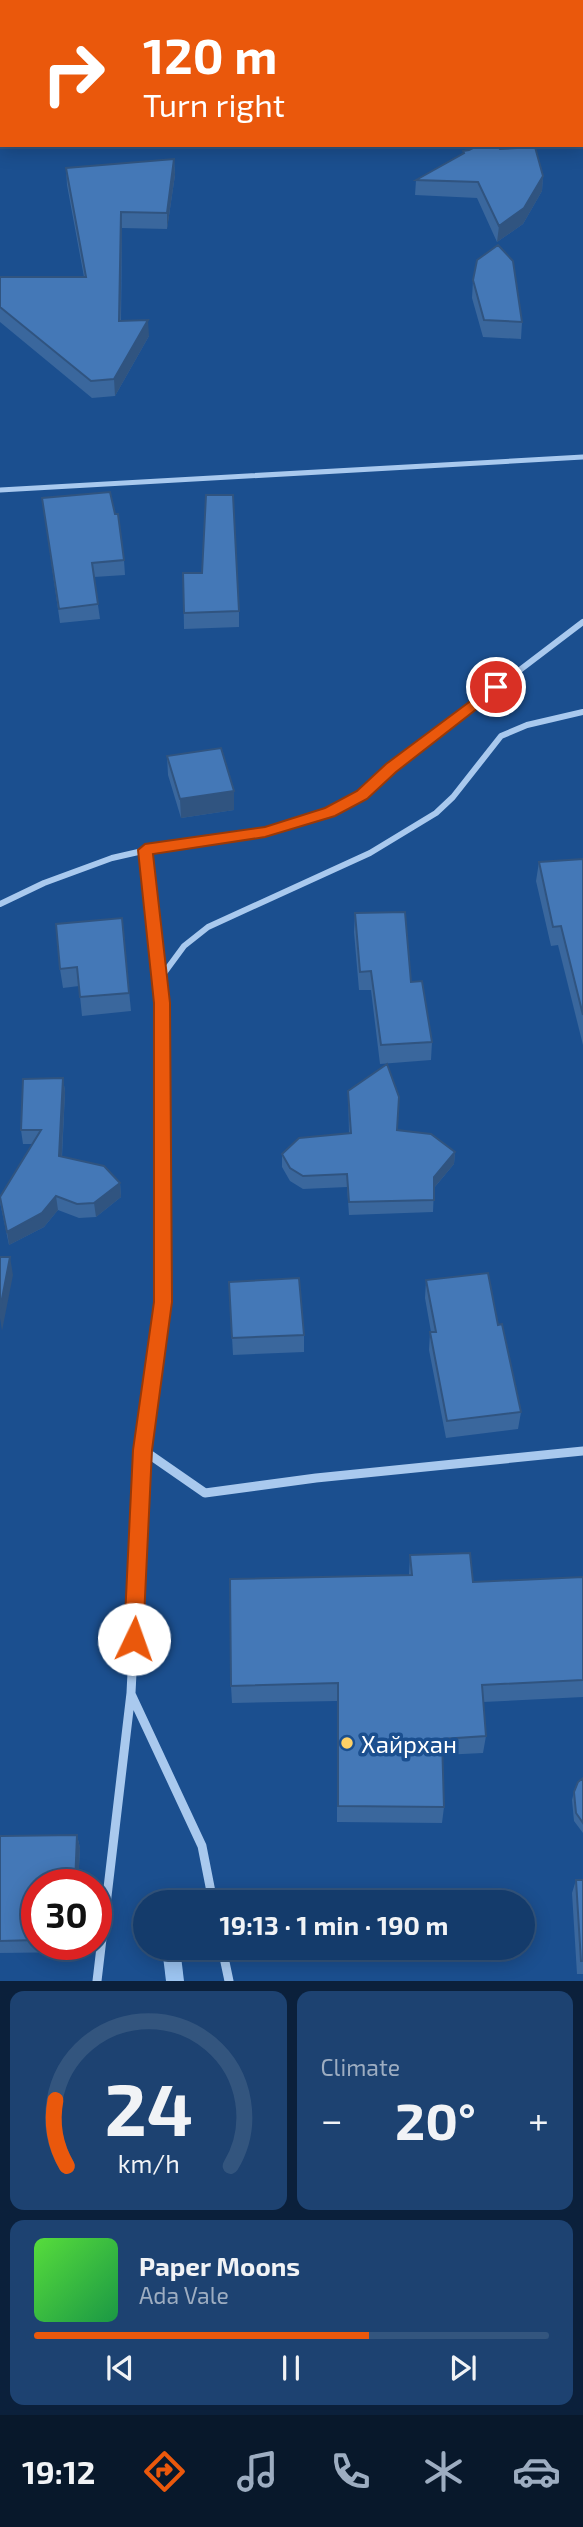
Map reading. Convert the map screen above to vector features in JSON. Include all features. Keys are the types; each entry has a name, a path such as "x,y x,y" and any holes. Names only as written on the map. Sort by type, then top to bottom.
{"street":[{"path":"0,490 583,457"},
{"path":"0,904 10,897 93,863 145,850 265,832 330,812 362,795 401,760 583,622"},
{"path":"159,980 184,946 208,927 370,853 436,813 453,797 482,757 502,736 527,725 583,712"},
{"path":"97,1981 131,1693 143,1450 163,1302 162,1003 145,850"},
{"path":"143,1450 205,1493 316,1478 583,1451"},
{"path":"131,1693 202,1846 211,1890"},
{"path":"225,1960 229,1981"}],"building":[{"path":"475,147 535,147 543,176 524,208 499,226 478,182 416,180"},
{"path":"174,159 167,213 121,212 119,321 148,320 114,379 91,381 0,307 0,277 86,277 66,168"},
{"path":"498,245 513,261 522,322 484,320 473,280 477,260"},
{"path":"110,492 115,514 118,514 124,560 92,563 98,604 59,609 42,498"},
{"path":"206,495 233,495 239,611 184,613 183,573 202,573"},
{"path":"221,748 234,791 180,799 167,756"},
{"path":"583,859 583,1015 561,926 553,927 539,862"},
{"path":"405,912 411,982 422,981 432,1042 381,1045 371,971 360,972 355,913"},
{"path":"122,918 129,993 80,997 77,967 60,969 56,924"},
{"path":"387,1064 399,1097 397,1130 431,1134 455,1152 434,1177 434,1200 349,1202 347,1174 303,1176 290,1168 282,1154 299,1138 351,1133 348,1091"},
{"path":"63,1078 59,1156 104,1166 120,1183 94,1203 77,1204 56,1196 42,1213 7,1232 0,1197 41,1130 21,1130 23,1079"},
{"path":"0,1257 10,1257 0,1309"},
{"path":"488,1273 498,1325 502,1324 521,1412 447,1421 430,1332 436,1332 426,1280"},
{"path":"299,1278 304,1335 232,1338 229,1282"},
{"path":"470,1553 473,1582 583,1577 583,1680 482,1685 486,1736 442,1739 444,1807 338,1806 338,1683 231,1686 230,1579 412,1575 410,1555"},
{"path":"583,1778 583,1823 576,1813 574,1792"},
{"path":"77,1835 76,1869 21,1869 21,1940 0,1941 0,1836"},
{"path":"576,1880 583,1880 583,1961 581,1961"}],"waterway":[{"path":"172,1960 175,1981"}],"place":[{"name":"Хайрхан","path":"347,1743"}],"route":[{"path":"134,1639 143,1450 163,1302 162,1003 145,850 265,832 330,812 362,795 391,768 496,687"}]}
